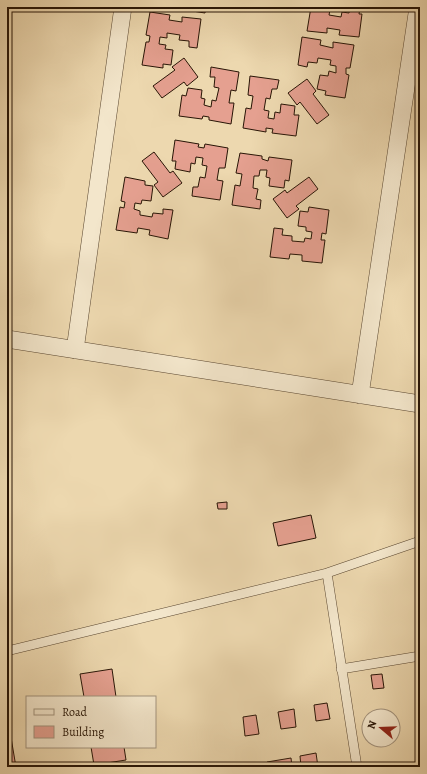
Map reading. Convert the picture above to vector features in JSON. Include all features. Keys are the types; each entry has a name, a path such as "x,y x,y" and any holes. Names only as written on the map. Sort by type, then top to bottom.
{"street":[{"path":"75,350 123,7"},
{"path":"360,395 418,7"},
{"path":"7,339 420,404"}],"lane":[{"path":"7,651 327,573 420,541"},
{"path":"327,573 357,767"},
{"path":"341,669 420,656"}],"building":[{"path":"186,7 206,7 205,13 186,10"},
{"path":"311,7 320,7 320,9 330,10 329,15 341,17 342,12 349,13 350,7 363,7 360,8 359,14 362,14 359,37 339,35 340,30 327,28 327,33 307,31"},
{"path":"150,12 170,15 169,20 182,22 182,17 201,19 197,48 189,47 189,41 179,40 180,35 167,33 167,38 160,37 159,44 166,45 165,49 173,50 171,65 163,64 163,68 142,65 146,42 149,42 150,36 146,35"},
{"path":"302,37 321,40 320,45 333,48 333,42 354,45 350,68 346,68 346,74 349,75 345,98 325,95 326,91 317,89 320,75 328,76 329,71 336,73 336,66 330,65 331,60 318,58 317,63 308,62 307,67 298,65"},
{"path":"184,58 198,77 187,86 184,82 162,98 153,86 175,70 172,67"},
{"path":"211,67 239,72 236,91 231,90 229,103 234,103 231,124 209,120 209,117 203,116 202,119 179,116 182,95 186,96 188,88 202,90 201,98 205,99 204,105 211,107 212,100 216,101 219,88 214,87 215,77 210,77"},
{"path":"250,76 279,80 277,89 272,89 270,99 266,98 264,110 269,111 268,118 274,119 275,112 280,113 281,104 295,106 294,115 299,115 296,136 272,133 273,129 266,128 266,132 243,128 246,108 251,109 253,96 248,95"},
{"path":"307,79 316,91 313,94 329,115 317,124 300,102 297,105 288,93"},
{"path":"175,140 199,144 198,147 204,148 205,144 228,148 225,168 219,168 217,180 223,181 220,200 192,196 193,187 198,187 200,177 205,178 207,166 202,165 203,158 196,157 195,164 191,163 190,172 175,169 176,161 172,161"},
{"path":"154,152 170,173 173,171 182,183 163,197 154,185 158,182 142,161"},
{"path":"240,153 262,156 262,159 268,161 269,157 292,160 289,181 285,180 284,188 269,186 270,178 266,177 267,170 260,170 259,176 254,176 253,188 258,189 256,199 261,200 260,209 232,205 235,185 240,186 242,174 236,173"},
{"path":"125,177 145,181 145,185 153,186 151,201 142,200 141,204 135,203 134,209 140,211 140,215 152,217 153,213 163,214 163,209 173,210 168,239 149,235 150,230 138,228 137,233 116,230 120,207 124,208 125,202 121,201"},
{"path":"309,177 318,189 296,206 299,209 287,218 273,199 285,190 287,193"},
{"path":"309,207 329,210 326,234 322,233 321,240 325,240 322,263 302,261 302,255 290,254 289,259 270,257 274,228 283,229 282,235 292,236 292,241 304,242 305,238 311,239 312,232 306,231 306,227 298,226 300,211 308,212"},
{"path":"227,502 227,509 218,509 217,503"},
{"path":"311,515 316,538 278,546 273,523"},
{"path":"112,669 116,696 84,696 80,674"},
{"path":"382,674 384,688 373,689 371,675"},
{"path":"327,703 330,719 316,721 314,705"},
{"path":"294,709 296,727 281,729 278,712"},
{"path":"7,714 16,767 7,767"},
{"path":"256,715 259,734 245,736 243,717"},
{"path":"91,748 124,748 126,760 94,765"},
{"path":"316,753 318,767 301,767 300,756"},
{"path":"291,758 292,767 268,767 267,762"}]}
